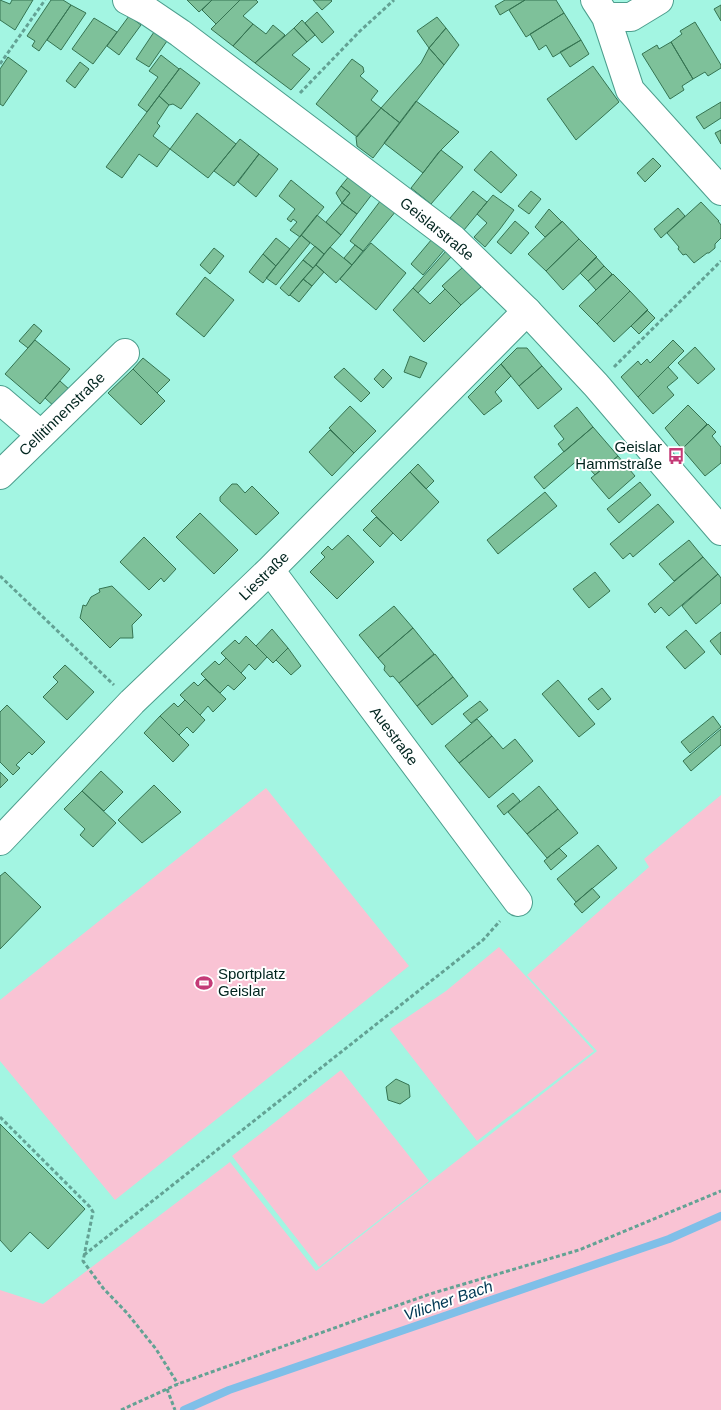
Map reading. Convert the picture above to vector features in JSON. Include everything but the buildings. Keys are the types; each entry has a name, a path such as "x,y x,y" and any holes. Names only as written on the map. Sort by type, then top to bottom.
{"street":[{"name":"Geislarstraße","path":"127,0 146,10 180,33 454,239 528,311 716,517"},
{"path":"601,9 631,17 659,0"},
{"path":"601,9 630,90 721,191"},
{"name":"Liestraße","path":"0,841 132,702 270,570 528,311"},
{"name":"Cellitinnenstraße","path":"0,475 125,353"},
{"path":"0,400 41,435"},
{"name":"Auestraße","path":"270,570 518,902"}],"path":[{"path":"0,64 46,0"},
{"path":"282,111 360,31 394,0"},
{"path":"596,385 721,261"},
{"path":"0,576 132,702"},
{"path":"84,1254 483,940 518,902"},
{"path":"0,1117 90,1207 93,1212 83,1261 103,1288 127,1313 156,1349 178,1384"},
{"path":"120,1410 178,1384 430,1294 579,1250 721,1191"},
{"path":"167,1390 175,1410"}],"shaded area":[{"name":"Sportplatz Geislar","path":"266,788 409,966 115,1200 0,1061 0,1000"},
{"path":"721,795 721,1410 0,1410 0,1290 43,1304 230,1162 316,1271 597,1051 527,975 649,867 644,859"},
{"path":"499,947 594,1051 477,1141 390,1029 446,991"},
{"path":"341,1070 429,1181 319,1267 232,1156"}],"waterway":[{"name":"Vilicher Bach","path":"184,1410 229,1390 669,1239 721,1216"}],"place":[{"name":"Geislar Hammstraße","path":"676,456"},
{"name":"Sportplatz Geislar","path":"204,983"}]}
